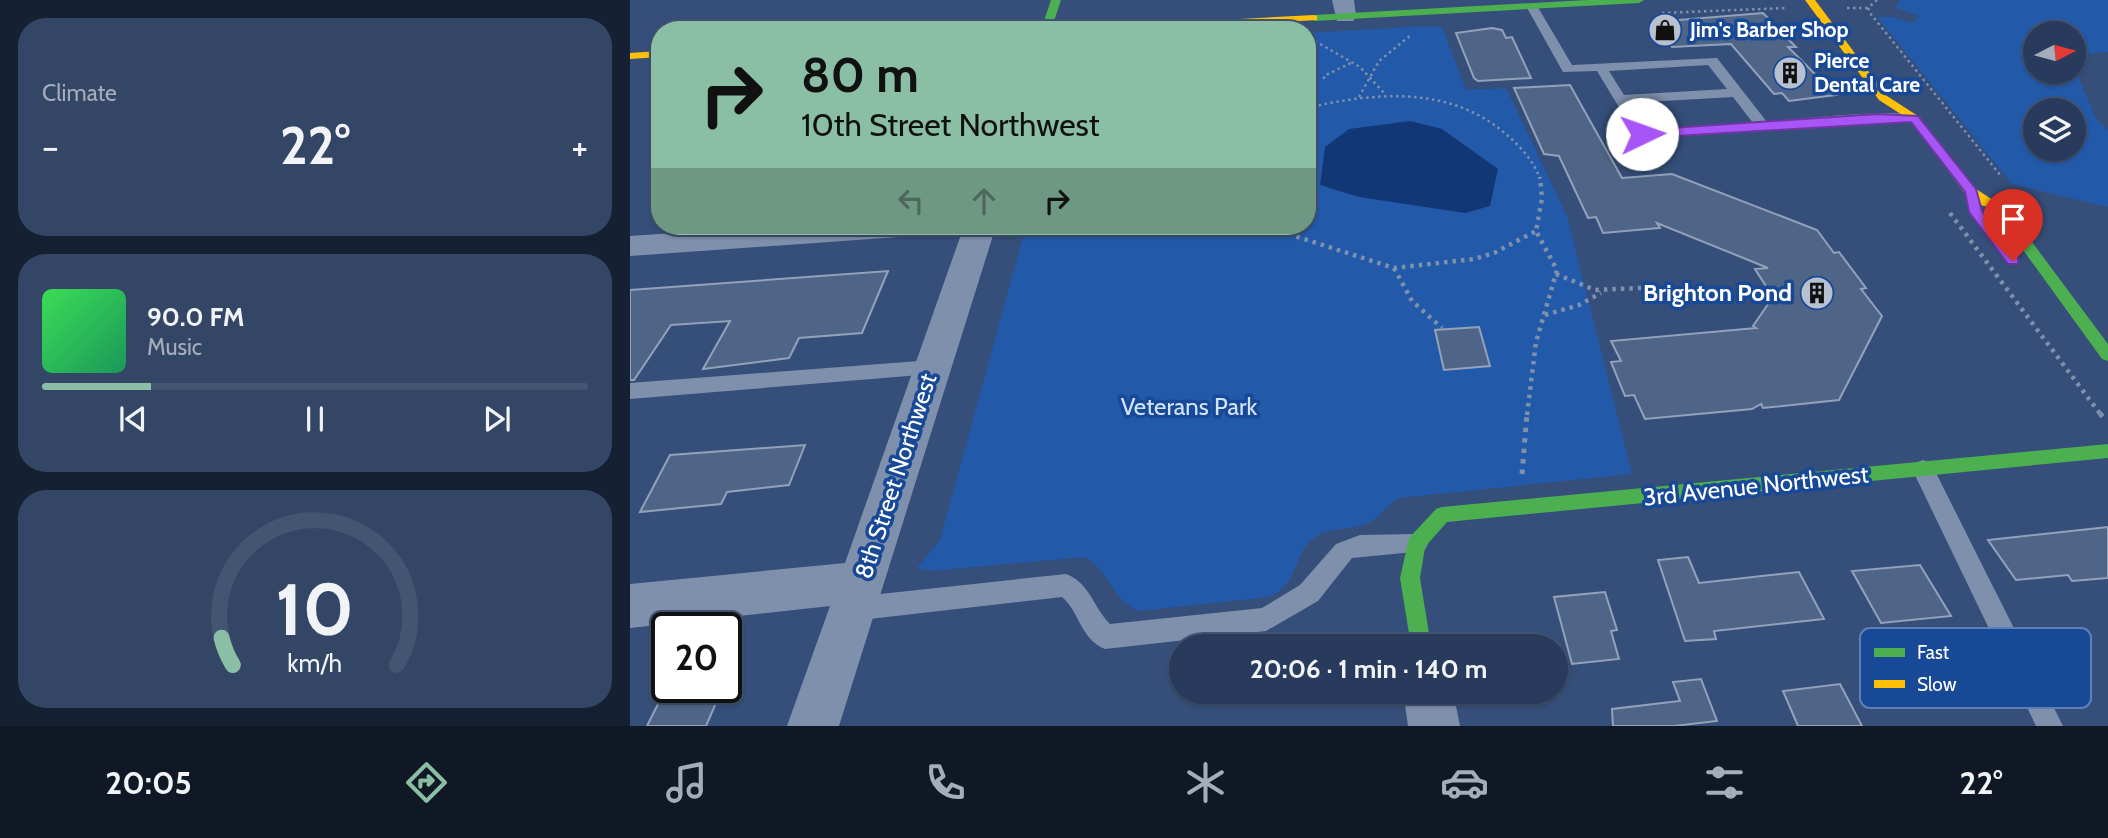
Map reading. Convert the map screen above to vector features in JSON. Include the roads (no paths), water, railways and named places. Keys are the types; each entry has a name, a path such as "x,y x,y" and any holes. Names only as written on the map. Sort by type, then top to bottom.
{"street":[{"path":"1049,21 1056,0"},
{"path":"1194,21 1344,8 1475,4 1532,6 1639,0"},
{"path":"1810,0 1882,98 1914,118 1971,192 2000,211 2108,355"},
{"path":"630,56 651,55"},
{"path":"1909,91 1914,103 1914,118"},
{"path":"1971,192 1981,220"},
{"path":"630,246 786,235"},
{"name":"8th Street Northwest","path":"813,726 977,235"},
{"name":"3rd Avenue Northwest","path":"1416,544 1442,516 1526,510 2108,451"},
{"path":"1416,544 1410,578 1419,634"},
{"path":"630,606 857,595"},
{"path":"1430,704 1434,726"}],"lane":[{"path":"1532,6 1568,69 1712,61 1762,127"},
{"path":"1601,68 1642,134 1877,118 1914,118"},
{"path":"1620,99 1736,93"},
{"path":"630,391 932,367"},
{"path":"1923,469 2002,628"},
{"path":"857,595 1066,585 1079,596 1088,619 1104,637 1266,619 1309,593 1344,551 1360,545 1416,544"},
{"path":"2041,708 2050,726"}],"place":[{"name":"Jim's Barber Shop","path":"1665,30"},
{"name":"Pierce Dental Care","path":"1790,73"},
{"name":"Brighton Pond","path":"1817,293"}],"park label":[{"name":"Veterans Park","path":"1189,407"}]}
